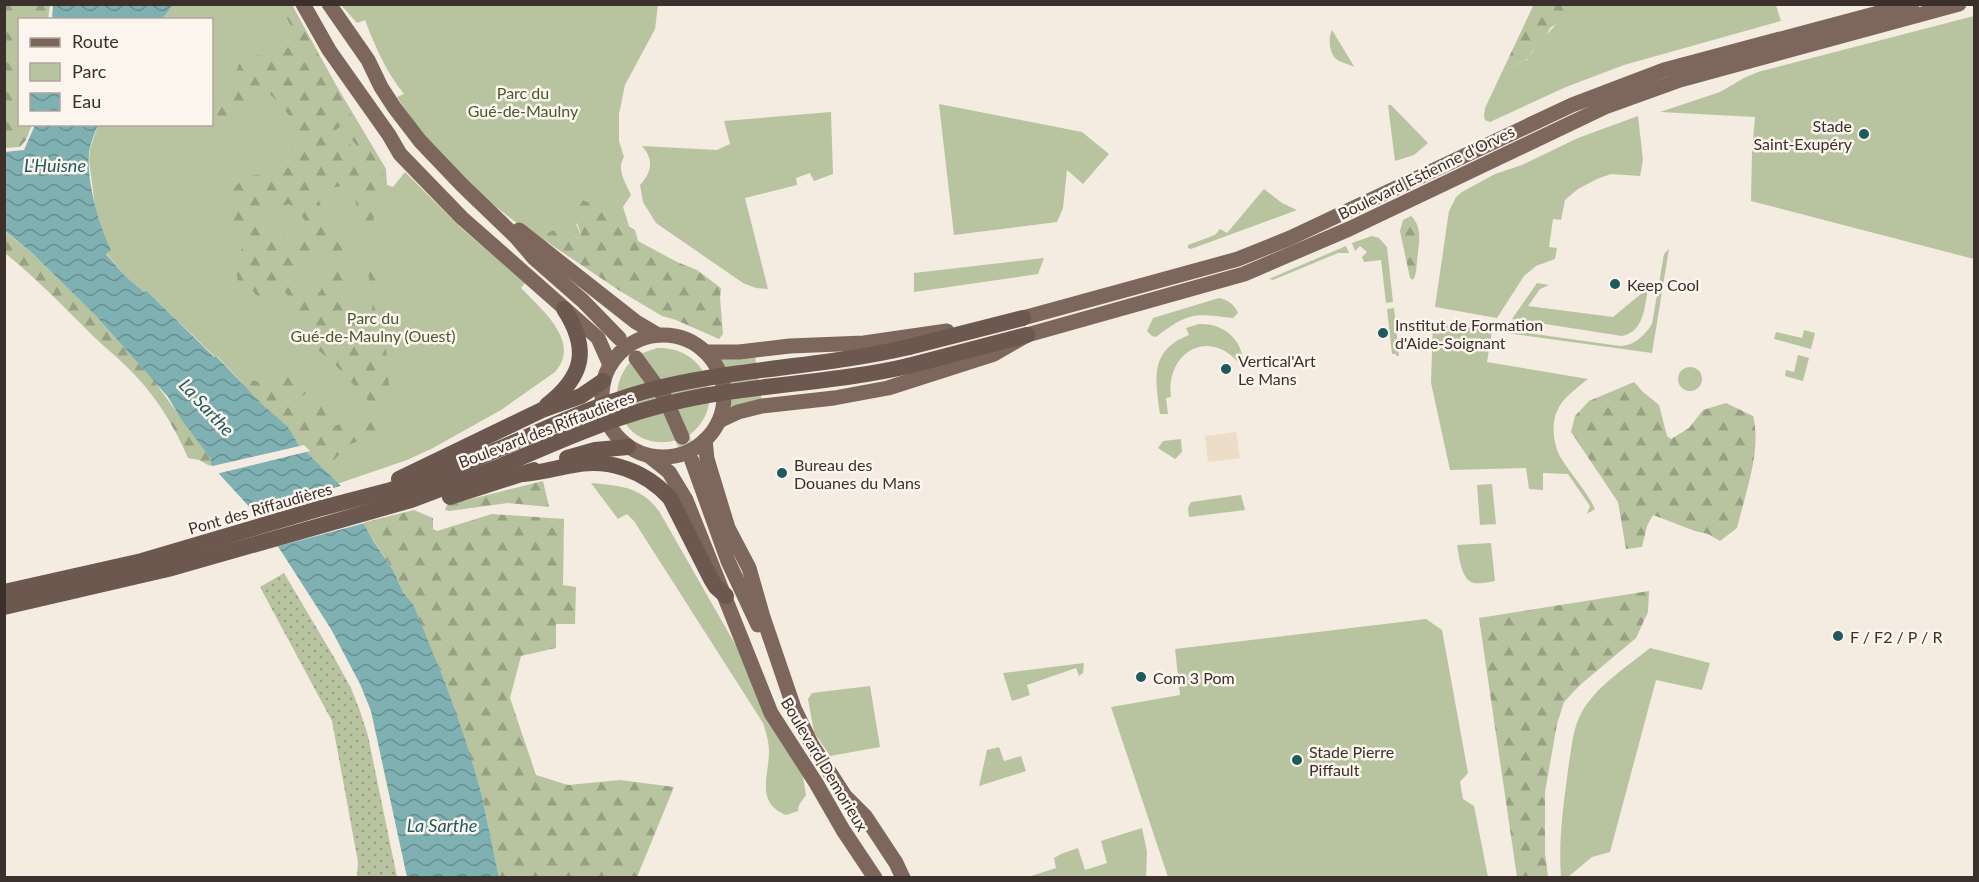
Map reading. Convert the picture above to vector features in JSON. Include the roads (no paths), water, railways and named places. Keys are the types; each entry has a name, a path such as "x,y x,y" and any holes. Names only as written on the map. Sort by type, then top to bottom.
{"highway":[{"path":"440,481 542,410 562,394 570,384 579,361 581,348 573,321 564,309"},
{"name":"Boulevard Estienne d'Orves","path":"909,347 1023,318"},
{"name":"Boulevard Estienne d'Orves","path":"908,366 1027,335"},
{"name":"Boulevard des Riffaudières","path":"440,481 475,459 579,414 661,387 732,374 862,357 909,347"},
{"name":"Boulevard des Riffaudières","path":"381,501 440,481 496,468 587,429 660,405 731,392 861,375 908,366"},
{"path":"542,410 581,396 603,381"},
{"path":"523,474 594,450 628,447"},
{"path":"381,501 440,481 541,473 574,464 618,466 642,475 661,488 670,498 711,579 726,596"},
{"name":"Pont des Riffaudières","path":"4,592 381,501"},
{"name":"Pont des Riffaudières","path":"4,607 168,569 381,501"}],"main road":[{"path":"303,4 329,50 400,154 462,218 512,242 535,262 658,335"},
{"path":"329,4 368,60 394,107 420,141 512,242 583,300 619,338"},
{"name":"Boulevard Estienne d'Orves","path":"1023,318 1238,259 1290,238 1572,105 1664,69 1912,4"},
{"name":"Boulevard Estienne d'Orves","path":"1027,335 1244,274 1330,238 1571,122 1650,90 1729,66 1959,4"},
{"path":"535,262 564,309 598,338 610,365"},
{"path":"706,352 864,344 1003,322"},
{"path":"658,335 684,338 706,352 715,364 723,386 724,402 719,422 705,441 693,450 678,456 663,458 649,456 628,447 614,434 605,418 601,399 603,381 610,365 619,353 632,343 658,335"},
{"path":"719,422 738,412 762,406 834,398 888,388 994,354 1027,335"},
{"path":"636,358 665,398 682,437"},
{"path":"705,441 707,459 728,528 742,552 794,708"},
{"path":"649,456 669,472 680,489 726,596 752,665"},
{"path":"692,461 728,561 755,618 786,700 794,708"},
{"path":"728,561 736,607 752,665"},
{"path":"753,583 755,618"},
{"name":"Boulevard Demorieux","path":"752,665 765,701 776,721 875,878"},
{"name":"Boulevard Demorieux","path":"794,708 812,745 845,796 865,816 897,863 903,878"}],"water":[{"path":"53,4 173,5 163,18 52,18"},
{"name":"La Sarthe","path":"35,126 98,126 90,147 89,171 98,214 111,250 106,254 124,275 144,292 147,291 288,427 298,444 343,488 393,570 403,592 414,606 446,685 481,792 499,877 407,877 371,711 360,684 331,629 254,512 211,465 211,459 181,419 168,397 96,316 31,252 5,231 4,152 24,150"}],"tunnel":[{"path":"619,338 636,358"},
{"path":"682,437 692,461"}],"place":[{"name":"Stade Saint-Exupéry","path":"1864,134"},
{"name":"Keep Cool","path":"1615,284"},
{"name":"Institut de Formation d'Aide-Soignant","path":"1383,333"},
{"name":"Vertical'Art Le Mans","path":"1226,369"},
{"name":"Bureau des Douanes du Mans","path":"782,473"},
{"name":"F / F2 / P / R","path":"1838,636"},
{"name":"Com 3 Pom","path":"1141,677"},
{"name":"Stade Pierre Piffault","path":"1297,760"}],"park label":[{"name":"Parc du Gué-de-Maulny","path":"523,101"},
{"name":"Parc du Gué-de-Maulny (Ouest)","path":"373,326"}],"water label":[{"name":"L'Huisne","path":"55,165"}]}
